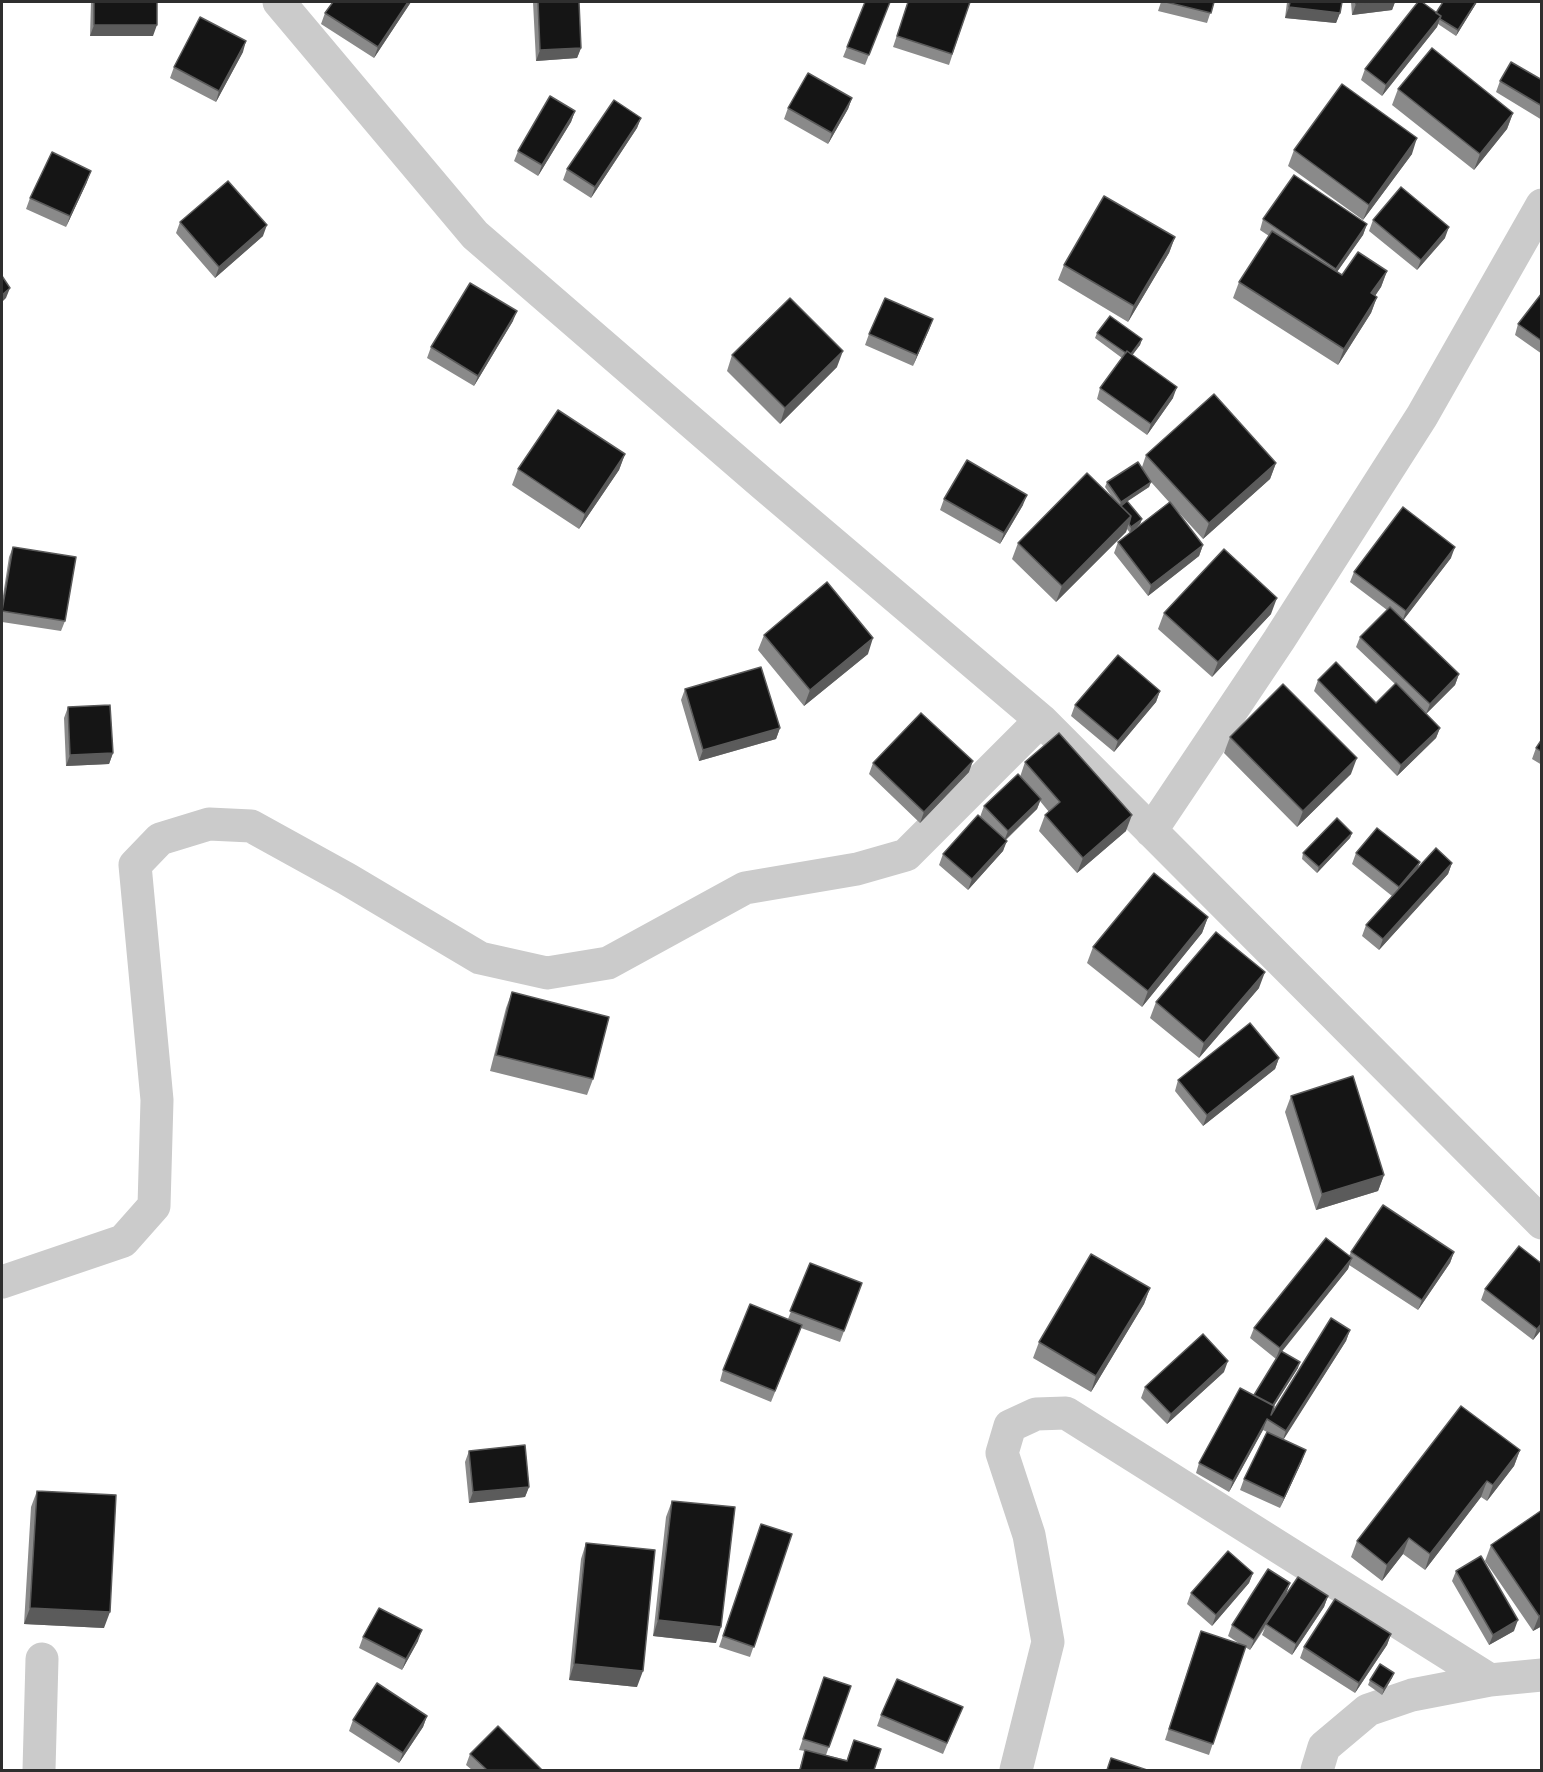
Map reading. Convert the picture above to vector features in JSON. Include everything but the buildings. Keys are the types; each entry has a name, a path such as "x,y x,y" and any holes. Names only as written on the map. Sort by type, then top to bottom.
{"street":[{"path":"279,2 475,235 1041,720 1542,1223"},
{"path":"1151,831 1286,630 1422,416 1542,205"},
{"path":"2,1282 123,1241 154,1206 157,1100 135,864 160,839 209,824 251,826 347,879 480,958 547,973 608,963 746,888 857,869 906,855 1041,720"},
{"path":"1016,1770 1048,1642 1029,1535 1002,1453 1010,1426 1036,1414 1066,1413 1490,1680"},
{"path":"39,1770 42,1659"},
{"path":"1317,1770 1324,1746 1368,1710 1412,1695 1490,1680 1542,1675"}]}
